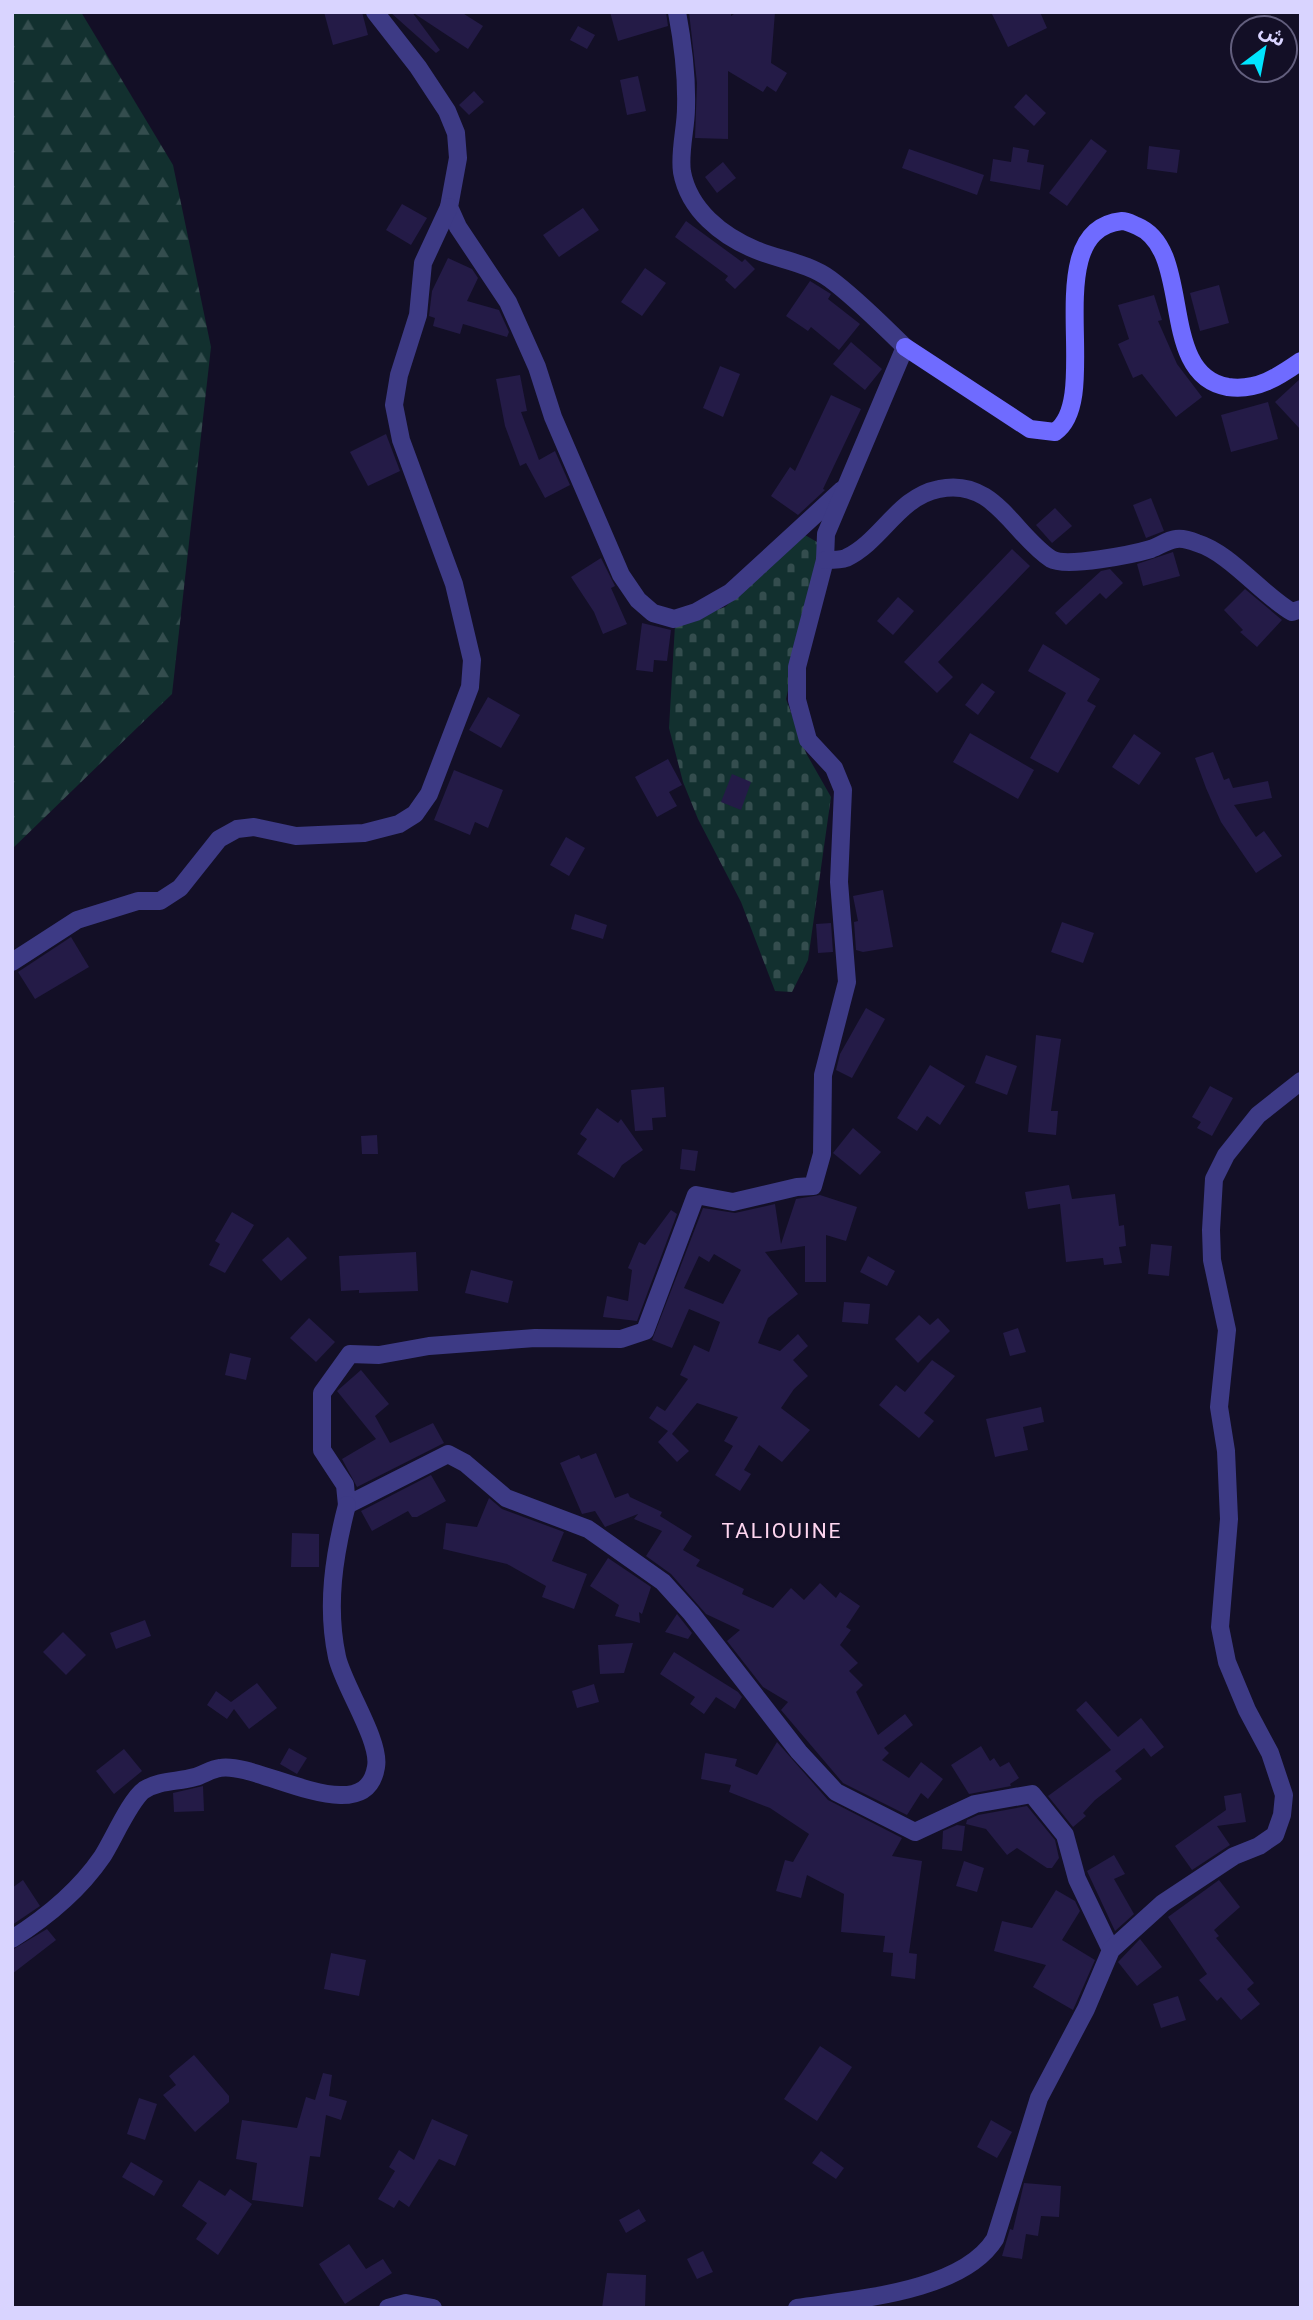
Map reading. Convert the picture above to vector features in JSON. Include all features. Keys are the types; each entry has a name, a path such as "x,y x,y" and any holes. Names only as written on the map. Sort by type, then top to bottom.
{"street":[{"path":"12,962 77,920 138,901 160,901 180,888 219,839 237,829 254,827 296,836 364,833 399,824 415,814 429,794 470,687 472,660 454,584 401,440 394,405 399,375 418,315 422,263 449,207 458,158 456,133 447,111 418,67 375,12"},
{"path":"677,12 685,53 686,107 682,171 693,201 709,222 755,250 801,264 829,278 905,347 1030,429 1055,432 1066,425 1072,404 1074,301 1084,248 1102,227 1125,220 1147,230 1164,254 1184,341 1197,369 1216,385 1243,389 1275,379 1301,361"},
{"path":"449,207 458,227 508,302 537,367 553,417 621,575 638,600 653,613 674,619 696,612 732,592 850,483"},
{"path":"12,1940 47,1917 75,1891 100,1860 141,1792 158,1783 195,1777 219,1768 237,1768 333,1797 355,1794 372,1780 377,1764 368,1734 337,1659 332,1615 334,1554 347,1505 345,1485 322,1450 322,1393 350,1354 379,1355 429,1346 535,1338 621,1339 645,1331 696,1195 733,1202 797,1187 813,1186 822,1154 824,1075 847,982 839,882 844,790 834,768 808,740 797,700 797,667 825,560 826,534 850,483 905,347"},
{"path":"825,560 845,559 913,498 941,488 975,490 1001,507 1032,542 1054,561 1072,562 1148,550 1176,539 1200,543 1243,573 1273,601 1292,612 1301,609"},
{"path":"797,2308 929,2283 966,2269 986,2253 995,2239 1039,2098 1086,2009 1111,1950 1163,1903 1234,1856 1259,1846 1275,1835 1282,1815 1284,1796 1270,1753 1247,1710 1227,1662 1220,1627 1229,1519 1226,1451 1219,1407 1227,1330 1212,1260 1211,1230 1214,1179 1226,1155 1258,1115 1301,1081"},
{"path":"347,1505 448,1454 465,1463 506,1498 588,1529 663,1582 691,1613 799,1752 836,1792 915,1832 975,1804 1032,1794 1065,1835 1077,1879 1111,1950"},
{"path":"388,2308 406,2303 433,2308"}],"green space":[{"path":"12,12 81,12 173,165 211,347 172,694 12,849"},
{"path":"805,535 817,542 819,558 786,699 806,753 831,797 808,960 792,992 775,991 741,902 698,819 683,782 669,728 675,625 725,607"}],"building":[{"path":"324,12 362,12 368,35 333,45"},
{"path":"390,12 412,12 440,50 436,53"},
{"path":"412,12 461,12 483,26 468,49"},
{"path":"610,12 666,12 668,26 618,41"},
{"path":"689,12 731,12 731,16 737,12 775,12 771,63 787,73 776,92 767,86 763,92 728,71 728,139 695,138 697,83"},
{"path":"991,12 1040,12 1047,28 1008,47"},
{"path":"578,26 595,35 587,49 570,40"},
{"path":"638,76 646,111 627,115 620,80"},
{"path":"474,91 484,102 469,115 459,105"},
{"path":"1026,94 1046,113 1034,126 1014,107"},
{"path":"1091,139 1107,151 1067,206 1049,193"},
{"path":"1149,146 1180,150 1177,173 1147,169"},
{"path":"1013,147 1029,150 1027,162 1044,165 1040,190 990,181 993,159 1011,162"},
{"path":"909,149 984,175 977,195 902,168"},
{"path":"723,162 736,178 717,193 705,177"},
{"path":"402,204 427,218 411,245 386,230"},
{"path":"583,208 599,230 559,257 543,235"},
{"path":"686,221 742,262 745,259 755,269 735,289 725,280 728,276 675,237"},
{"path":"448,258 472,269 478,278 467,301 499,310 509,332 507,337 463,324 460,334 433,326 435,318 429,316 432,291"},
{"path":"645,268 666,283 642,316 621,302"},
{"path":"810,281 831,294 828,299 860,324 839,350 811,327 808,331 786,316"},
{"path":"1219,285 1229,323 1200,331 1190,293"},
{"path":"1154,295 1162,320 1158,321 1177,364 1202,397 1176,417 1142,374 1133,378 1118,344 1129,339 1118,305"},
{"path":"851,342 882,369 865,390 833,364"},
{"path":"720,366 740,374 723,417 703,408"},
{"path":"520,375 527,411 521,412 539,460 555,451 570,485 545,498 526,463 520,466 505,426 496,379"},
{"path":"1301,378 1301,430 1275,402"},
{"path":"831,395 861,409 823,489 825,490 798,515 771,496 790,467 795,471"},
{"path":"1268,402 1278,439 1231,452 1221,415"},
{"path":"386,434 400,471 368,486 350,452"},
{"path":"1151,498 1164,531 1146,538 1133,505"},
{"path":"1055,508 1072,526 1052,543 1036,525"},
{"path":"1012,549 1030,566 938,662 953,677 937,693 904,662"},
{"path":"1173,552 1180,576 1143,586 1137,564"},
{"path":"601,558 615,586 611,588 627,624 603,634 594,612 571,577"},
{"path":"1110,569 1123,583 1106,599 1100,593 1066,625 1055,613 1101,571"},
{"path":"1245,589 1282,620 1257,647 1240,632 1243,630 1224,610"},
{"path":"898,597 914,611 893,635 877,621"},
{"path":"642,623 671,630 667,661 654,660 653,672 636,670"},
{"path":"1043,644 1100,679 1087,701 1096,706 1058,773 1030,758 1066,693 1028,671"},
{"path":"982,683 995,692 978,715 965,705"},
{"path":"488,697 520,715 501,748 469,730"},
{"path":"970,733 1034,770 1018,799 953,762"},
{"path":"1134,734 1161,753 1139,785 1112,767"},
{"path":"1213,752 1224,780 1229,778 1233,788 1268,781 1272,798 1234,805 1256,837 1264,831 1282,856 1256,873 1221,822 1195,758"},
{"path":"668,759 682,785 669,792 677,806 657,817 635,777"},
{"path":"454,770 503,790 488,828 475,822 470,835 434,820"},
{"path":"732,774 751,782 741,810 721,802"},
{"path":"566,837 585,848 569,876 550,865"},
{"path":"883,890 893,947 863,952 856,950 854,922 858,921 853,896"},
{"path":"575,914 607,925 603,939 571,929"},
{"path":"1062,922 1094,933 1083,963 1051,952"},
{"path":"831,923 833,952 818,953 816,924"},
{"path":"71,937 89,967 35,999 18,972"},
{"path":"866,1008 885,1019 852,1078 836,1070 840,1054"},
{"path":"1036,1035 1061,1039 1051,1111 1058,1111 1056,1135 1028,1132"},
{"path":"986,1055 1017,1066 1007,1095 975,1083"},
{"path":"930,1065 965,1086 940,1125 927,1116 917,1131 897,1118"},
{"path":"1210,1086 1233,1098 1212,1136 1197,1128 1201,1122 1192,1117"},
{"path":"664,1087 666,1117 652,1118 653,1130 635,1131 631,1090"},
{"path":"597,1108 618,1123 621,1119 643,1150 622,1165 614,1178 577,1154 587,1139 580,1134"},
{"path":"853,1128 881,1152 860,1175 833,1153"},
{"path":"377,1135 378,1154 362,1154 361,1136"},
{"path":"682,1149 698,1151 695,1171 680,1169"},
{"path":"1069,1185 1072,1199 1115,1194 1119,1226 1124,1225 1126,1246 1119,1247 1122,1263 1104,1265 1103,1258 1066,1262 1060,1204 1028,1209 1025,1192"},
{"path":"820,1195 857,1207 846,1241 826,1235 826,1282 805,1282 805,1246 765,1252 798,1294 768,1318 758,1343 780,1351 798,1334 808,1346 793,1360 808,1376 794,1389 781,1408 810,1430 782,1462 759,1445 744,1470 751,1474 740,1491 715,1475 733,1446 724,1441 738,1417 697,1403 672,1434 689,1451 677,1462 658,1442 668,1431 649,1418 657,1406 665,1411 688,1379 680,1375 694,1345 709,1352 720,1322 689,1309 672,1348 652,1340 703,1208 735,1213 775,1204 781,1244 796,1199","holes":["714,1254 741,1270 723,1304 684,1288 699,1256 709,1262"]},
{"path":"671,1210 677,1214 637,1321 603,1317 607,1296 628,1301 632,1270 628,1268 639,1242 645,1245"},
{"path":"232,1212 254,1225 225,1273 209,1265 220,1244 215,1241"},
{"path":"288,1237 307,1258 281,1281 262,1260"},
{"path":"1151,1244 1172,1246 1169,1276 1148,1274"},
{"path":"416,1252 418,1291 341,1291 339,1256"},
{"path":"868,1256 895,1271 887,1286 860,1272"},
{"path":"471,1270 513,1281 508,1303 465,1293"},
{"path":"844,1302 870,1304 868,1324 842,1322"},
{"path":"919,1315 930,1325 938,1318 950,1331 918,1363 895,1339"},
{"path":"309,1318 335,1342 316,1362 290,1338"},
{"path":"1018,1328 1026,1352 1010,1356 1003,1333"},
{"path":"230,1353 251,1358 246,1380 225,1375"},
{"path":"932,1360 955,1376 924,1413 934,1421 919,1438 879,1405 896,1385 905,1392"},
{"path":"361,1370 389,1404 375,1416 390,1443 433,1423 444,1443 357,1487 342,1459 376,1439 337,1391"},
{"path":"1041,1407 1044,1422 1023,1427 1028,1450 995,1457 986,1419"},
{"path":"596,1453 615,1498 628,1493 630,1497 662,1512 660,1516 692,1536 683,1550 700,1560 696,1566 744,1589 742,1594 773,1608 791,1588 804,1600 820,1583 836,1598 840,1592 860,1606 846,1627 851,1630 840,1645 858,1663 849,1671 863,1685 856,1692 878,1735 905,1714 913,1725 884,1748 889,1753 882,1760 909,1778 921,1762 943,1779 928,1799 921,1793 907,1815 843,1783 781,1710 788,1702 763,1687 727,1641 740,1630 706,1614 671,1574 646,1556 662,1531 634,1519 638,1514 605,1527 595,1511 582,1514 560,1463 579,1455 581,1459"},
{"path":"431,1475 446,1501 417,1517 412,1517 408,1511 372,1531 361,1511"},
{"path":"489,1498 502,1509 564,1532 552,1561 587,1574 574,1609 542,1597 546,1586 507,1564 443,1549 446,1523 477,1527"},
{"path":"292,1533 319,1534 319,1567 291,1567"},
{"path":"608,1558 651,1587 642,1614 639,1612 640,1623 615,1616 619,1605 590,1586"},
{"path":"677,1614 692,1633 688,1639 665,1632"},
{"path":"145,1620 151,1636 116,1649 110,1633"},
{"path":"63,1632 86,1655 66,1675 43,1652"},
{"path":"633,1643 624,1673 600,1674 598,1645"},
{"path":"674,1652 738,1692 742,1697 735,1709 716,1697 704,1714 690,1704 695,1697 660,1674"},
{"path":"257,1683 277,1708 249,1729 234,1709 227,1719 207,1705 216,1691 231,1702"},
{"path":"594,1684 599,1702 577,1708 572,1691"},
{"path":"1086,1701 1118,1737 1141,1718 1164,1747 1151,1757 1144,1748 1115,1771 1122,1779 1095,1800 1083,1813 1086,1816 1073,1827 1048,1796 1111,1750 1076,1710"},
{"path":"777,1742 828,1800 902,1838 892,1856 922,1861 909,1953 917,1954 915,1979 891,1976 893,1953 883,1952 885,1936 841,1932 844,1894 807,1875 801,1898 776,1891 785,1860 793,1862 809,1834 770,1808 729,1792 731,1785 701,1779 705,1753 737,1759 735,1766 757,1775"},
{"path":"981,1746 990,1761 994,1758 1000,1767 1009,1762 1019,1778 1010,1784 1011,1786 969,1794 951,1765"},
{"path":"289,1748 307,1758 297,1774 280,1764"},
{"path":"124,1749 142,1771 114,1794 96,1771"},
{"path":"203,1786 204,1811 174,1812 173,1793"},
{"path":"1241,1793 1246,1822 1217,1826 1230,1845 1192,1870 1175,1846 1226,1810 1224,1796"},
{"path":"1027,1806 1055,1840 1059,1858 1052,1868 1047,1868 1017,1848 1007,1855 986,1829 966,1824 967,1820 978,1815"},
{"path":"957,1825 965,1826 962,1851 942,1849 943,1831"},
{"path":"1114,1855 1125,1874 1114,1879 1134,1914 1115,1931 1087,1871"},
{"path":"964,1861 984,1868 977,1892 956,1886"},
{"path":"23,1880 40,1906 12,1925 12,1888"},
{"path":"1219,1880 1240,1907 1214,1930 1219,1936 1216,1938 1254,1983 1247,1989 1260,2004 1241,2020 1221,1997 1217,2001 1199,1980 1207,1974 1168,1917"},
{"path":"1056,1890 1075,1901 1080,1911 1062,1940 1095,1960 1073,2010 1033,1987 1046,1965 994,1951 1002,1921 1032,1928"},
{"path":"47,1929 56,1940 12,1974 12,1950"},
{"path":"1140,1939 1162,1967 1137,1986 1118,1962"},
{"path":"331,1953 366,1960 359,1996 324,1989"},
{"path":"1178,1996 1186,2020 1161,2028 1153,2004"},
{"path":"820,2046 852,2067 817,2121 784,2099"},
{"path":"194,2055 229,2096 229,2102 195,2132 163,2095 176,2085 169,2076"},
{"path":"323,2073 332,2075 329,2096 347,2101 341,2120 326,2115 320,2157 310,2156 303,2207 252,2200 257,2163 236,2159 242,2120 297,2128 306,2097 315,2100"},
{"path":"139,2098 157,2104 145,2140 127,2134"},
{"path":"432,2119 468,2135 455,2166 439,2159 409,2207 399,2200 394,2208 378,2199 395,2171 389,2167 399,2150 414,2160"},
{"path":"991,2120 1012,2132 997,2158 977,2147"},
{"path":"821,2151 844,2168 836,2179 812,2163"},
{"path":"131,2162 163,2181 154,2196 122,2177"},
{"path":"199,2180 225,2196 230,2189 252,2204 218,2255 196,2239 207,2223 182,2206"},
{"path":"1024,2183 1061,2186 1059,2217 1041,2216 1038,2236 1026,2234 1022,2259 1002,2256 1010,2229 1013,2230"},
{"path":"639,2209 646,2221 626,2233 619,2220"},
{"path":"349,2244 366,2269 383,2259 392,2273 345,2304 319,2264"},
{"path":"703,2251 713,2272 697,2279 687,2259"},
{"path":"607,2273 646,2275 645,2308 602,2308"}],"district":[{"name":"TALIOUINE","path":"782,1531"}]}
